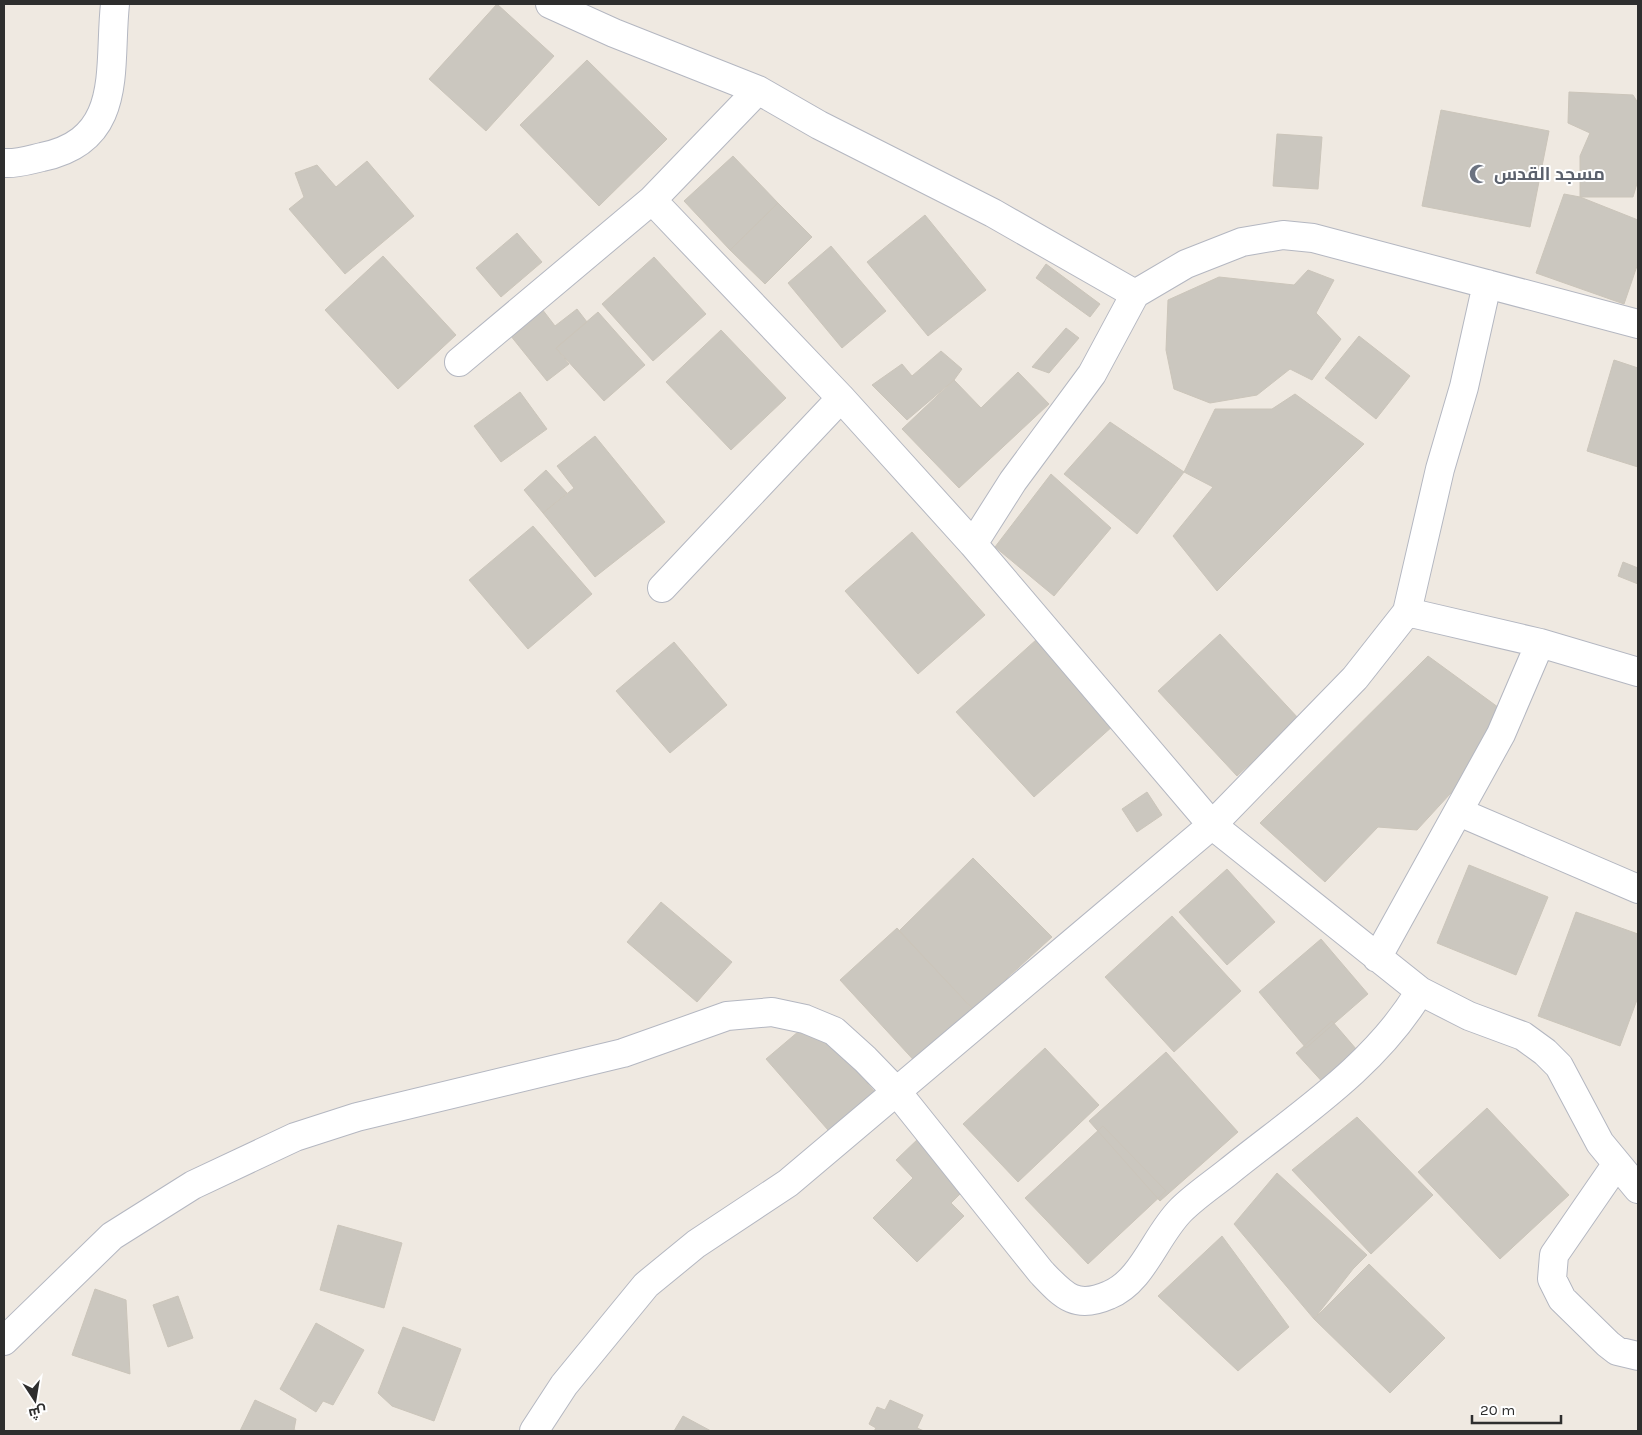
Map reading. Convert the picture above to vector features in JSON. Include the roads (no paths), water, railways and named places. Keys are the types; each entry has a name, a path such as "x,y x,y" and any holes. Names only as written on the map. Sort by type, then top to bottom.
{"street":[{"path":"4,163 58,154 89,136 107,104 112,75 112,38 115,4"},
{"path":"550,4 614,33 758,90 819,125 993,213 1135,294"},
{"path":"459,362 652,200 758,90"},
{"path":"652,200 841,398 973,544 1212,825 1420,991 1469,1016 1523,1036 1545,1052 1559,1066 1586,1120 1616,1165 1638,1190"},
{"path":"973,544 1013,481 1092,374 1135,294 1186,264 1234,245 1283,235 1313,238 1638,324"},
{"path":"534,1431 564,1385 646,1285 696,1244 788,1183 1212,825 1355,678 1407,612 1440,469 1464,387 1487,284"},
{"path":"662,588 841,398"},
{"path":"1407,612 1540,643 1638,672"},
{"path":"1377,958 1501,734 1540,643"},
{"path":"1459,812 1638,889"},
{"path":"4,1341 112,1236 193,1185 295,1137 357,1117 623,1054 727,1016 772,1012 805,1019 834,1031 897,1092 1041,1272 1065,1296 1086,1302 1110,1295 1133,1279 1158,1238 1181,1210 1350,1073 1378,1048 1407,1013 1420,991"},
{"path":"1616,1165 1554,1255 1551,1267 1552,1279 1562,1299 1608,1344 1617,1351 1638,1356"}],"place":[{"name":"مسجد القدس","path":"1479,174"}]}
